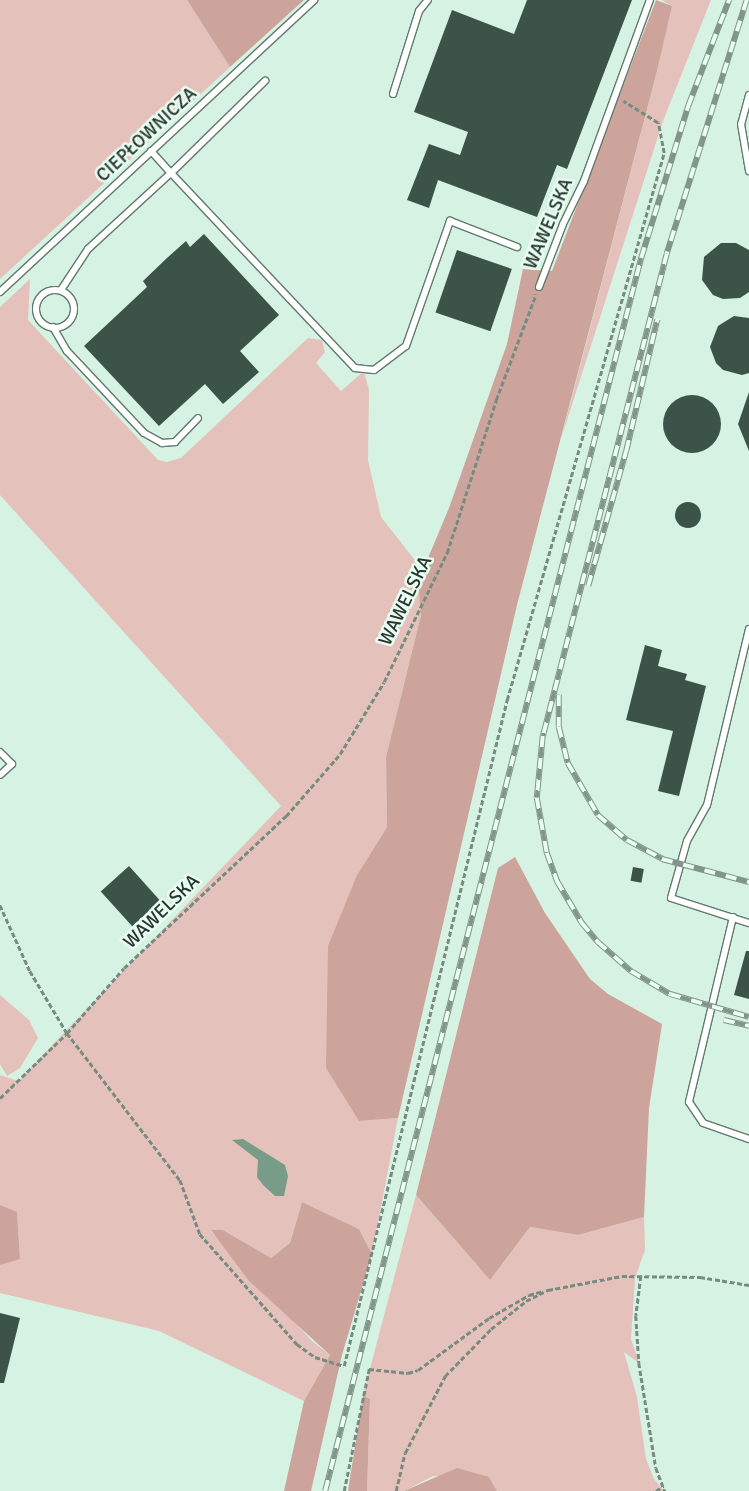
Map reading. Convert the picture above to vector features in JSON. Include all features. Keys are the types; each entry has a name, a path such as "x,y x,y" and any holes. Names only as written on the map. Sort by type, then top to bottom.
{"lane":[{"name":"CIEPŁOWNICZA","path":"0,292 314,0"},
{"path":"393,94 419,11 428,0"},
{"name":"WAWELSKA","path":"539,287 563,224 584,181 650,0"},
{"path":"198,418 175,442 162,443 144,433 67,351 53,327 38,319 36,306 44,292 60,290 88,249 171,173 265,81"},
{"path":"749,95 741,124 749,172"},
{"path":"151,151 355,368 374,370 406,346 450,221 517,247"},
{"path":"53,327 65,325 73,315 73,302 60,290"},
{"path":"749,630 707,805 687,841 671,898 749,923"},
{"path":"0,752 12,764 0,775"},
{"path":"733,917 714,1008 689,1102 703,1123 749,1139"}],"path":[{"path":"0,905 30,970 67,1032 180,1180 200,1234 296,1344 316,1357 344,1366 506,700 664,153 658,124 643,111 614,96"},
{"name":"WAWELSKA","path":"0,1098 67,1032 124,968 286,816 340,754 384,682 446,553 496,400 539,287"},
{"path":"344,1491 369,1369 408,1373 418,1370 489,1318 530,1295 548,1290 641,1276 700,1277 749,1285"},
{"path":"641,1276 636,1316 639,1363 656,1468 665,1491"},
{"path":"396,1491 405,1453 445,1376 511,1312 548,1290"},
{"path":"656,1491 663,1486"}],"shaded area":[{"path":"0,0 187,0 230,67 0,279"},
{"path":"187,0 304,0 230,67"},
{"path":"656,0 672,6 657,71 517,605 398,1118 359,1121 326,1068 328,946 357,875 387,827 386,757 421,615 418,582 449,508 507,344 523,269 552,271"},
{"path":"662,0 711,0 663,121 561,439 657,71 671,6"},
{"path":"30,279 28,320 158,460 167,462 181,458 308,338 322,340 325,352 316,363 341,391 364,371 369,390 368,460 381,517 417,563 421,615 386,757 387,827 357,875 359,1121 398,1118 372,1254 359,1229 302,1202 290,1243 271,1258 223,1230 211,1231 312,1341 330,1355 304,1401 159,1331 0,1293 0,1265 20,1258 17,1213 0,1205 0,1075 18,1081 281,806 0,495 0,307"},
{"path":"515,857 545,913 590,979 608,994 662,1024 649,1108 644,1217 578,1235 530,1227 490,1280 416,1195 498,868"},
{"path":"0,995 29,1020 38,1038 20,1068 7,1076 0,1064"},
{"path":"243,1139 285,1165 288,1176 284,1196 275,1196 263,1185 257,1177 258,1160 232,1140"},
{"path":"416,1195 490,1280 530,1227 578,1235 644,1217 645,1250 635,1278 631,1339 639,1363 624,1352 637,1397 646,1459 654,1479 664,1491 497,1491 489,1477 433,1476 404,1491 367,1491 370,1399 363,1395"},
{"path":"302,1202 359,1229 372,1254 342,1355 311,1491 284,1491 304,1401 330,1355 249,1281 211,1230 223,1230 271,1258 290,1243"},
{"path":"0,1205 17,1212 20,1259 0,1265"},
{"path":"363,1395 370,1399 367,1491 348,1491"},
{"path":"457,1468 489,1477 497,1491 404,1491"}],"building":[{"path":"527,0 632,0 567,169 557,165 537,217 438,180 429,208 407,200 429,144 460,155 468,132 414,112 452,10 514,34"},
{"path":"204,234 279,315 240,351 259,372 223,404 205,384 159,426 84,346 147,287 143,281 167,258 186,241 190,247"},
{"path":"721,243 736,243 749,250 749,292 740,298 723,299 713,295 702,280 704,257"},
{"path":"457,250 512,269 490,331 436,312"},
{"path":"734,316 749,318 749,373 742,375 723,370 716,363 710,347 718,326"},
{"path":"749,392 749,451 738,424"},
{"path":"692,395 703,397 716,408 721,424 719,435 708,448 692,453 681,451 668,440 663,424 665,413 676,400"},
{"path":"688,502 697,506 701,515 697,524 688,528 679,524 675,515 679,506"},
{"path":"645,645 662,650 658,666 687,674 685,680 706,686 679,796 658,791 673,731 626,720"},
{"path":"129,866 160,901 132,926 101,891"},
{"path":"633,867 644,869 641,883 631,881"},
{"path":"746,951 749,951 749,999 734,995"},
{"path":"0,1313 20,1318 4,1383 0,1383"}],"railway":[{"path":"325,1491 641,258 688,106 729,0"},
{"path":"747,0 667,254 543,736 537,798 547,853 557,881 582,923 598,942 631,971 670,994 749,1017"},
{"path":"588,586 626,451 657,320"},
{"path":"559,695 559,727 568,763 598,815 627,840 662,859 749,882"},
{"path":"724,1020 749,1026"}]}
